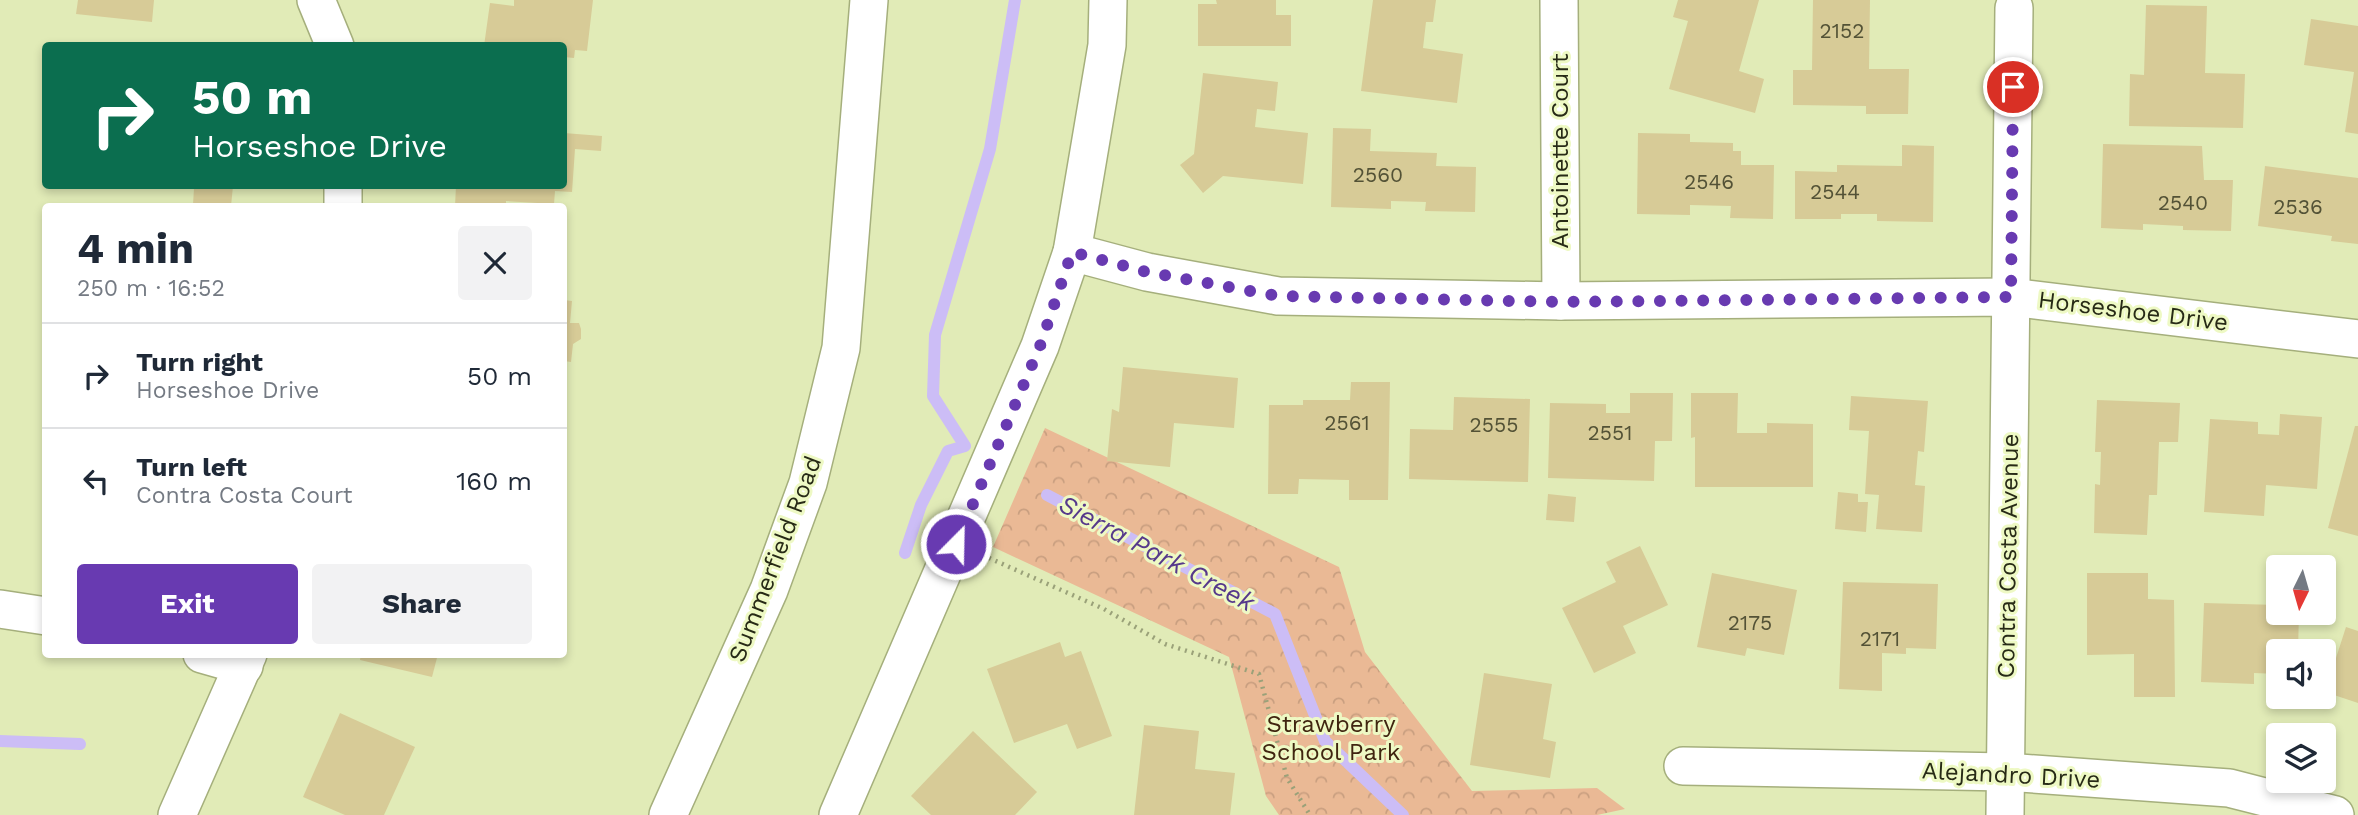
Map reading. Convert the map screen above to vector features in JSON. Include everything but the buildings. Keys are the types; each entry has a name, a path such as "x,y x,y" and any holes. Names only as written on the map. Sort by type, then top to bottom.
{"street":[{"path":"316,0 333,42"},
{"name":"Summerfield Road","path":"668,815 769,590 808,483 841,348 869,0"},
{"path":"838,815 1040,346 1072,252 1107,45 1108,0"},
{"name":"Antoinette Court","path":"1559,0 1561,302"},
{"name":"Contra Costa Avenue","path":"2005,815 2014,8"},
{"name":"Horseshoe Drive","path":"1072,252 1147,272 1278,296 1561,302 2011,297 2358,339"},
{"path":"0,609 42,614"},
{"path":"177,815 246,660"},
{"name":"Alejandro Drive","path":"1682,766 2006,772 2229,788 2335,815"}],"path":[{"path":"956,544 1104,609 1164,645 1259,674 1287,778 1310,815"}],"green space":[{"name":"Strawberry School Park","path":"1045,428 1339,567 1365,652 1472,791 1597,788 1625,809 1597,815 1279,815 1266,796 1229,657 993,547"}],"waterway":[{"path":"905,553 921,505 948,451 965,446 933,396 935,335 990,149 1015,0"},
{"name":"Sierra Park Creek","path":"1047,495 1275,614 1325,741 1403,815"},
{"path":"0,741 80,744"}],"route":[{"path":"956,544 1040,346 1072,252 1147,272 1278,296 1561,302 2011,297 2013,87"}]}
